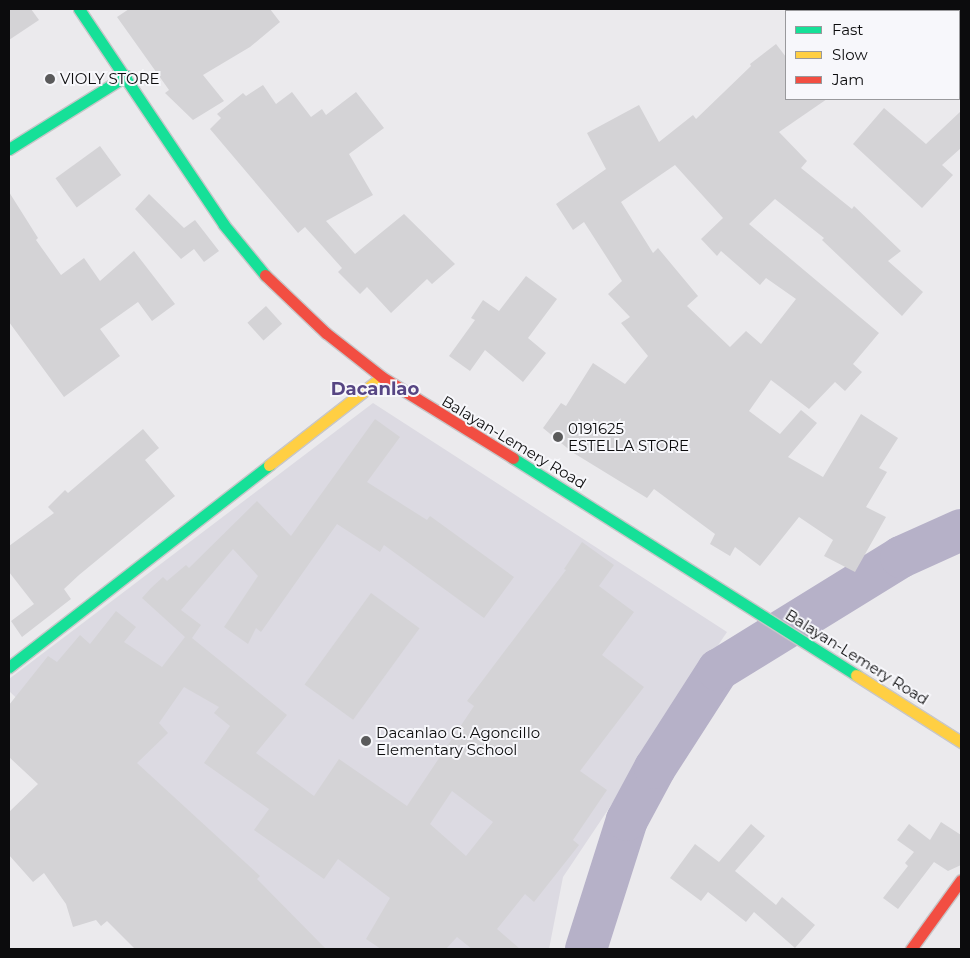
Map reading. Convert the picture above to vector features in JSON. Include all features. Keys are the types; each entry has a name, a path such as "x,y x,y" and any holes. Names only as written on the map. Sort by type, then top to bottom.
{"main road":[{"name":"Balayan-Lemery Road","path":"79,9 126,76 224,225 267,278 326,333 382,377 536,472 733,599 844,666 961,742"},
{"path":"9,149 126,76"},
{"path":"9,667 382,377"},
{"path":"911,949 961,880"}],"shaded area":[{"path":"373,403 727,632 563,877 549,949 282,949 9,691 9,679"}],"building":[{"path":"9,9 31,9 39,20 9,40"},
{"path":"129,9 270,9 280,22 250,47 203,75 224,101 193,120 165,93 169,90 117,17"},
{"path":"776,44 785,56 785,100 826,100 779,132 807,161 801,168 852,209 854,206 901,251 888,261 923,292 902,316 822,240 824,238 775,199 749,224 879,333 853,364 862,372 845,391 835,382 809,409 771,380 749,411 780,434 801,410 817,423 788,457 823,477 861,414 898,438 879,468 887,472 866,507 886,517 855,572 824,556 833,540 799,517 760,566 735,547 730,556 710,544 715,534 654,489 647,498 572,452 543,428 561,403 566,406 593,363 625,384 648,356 621,323 630,317 608,294 622,281 584,222 573,230 556,204 606,169 587,133 639,105 659,142 693,115 696,119 751,66 750,64","holes":["675,165 723,218 701,239 717,256 721,251 760,285 766,278 796,299 761,344 746,331 730,347 687,306 698,296 658,248 653,253 621,202"]},
{"path":"263,85 276,104 292,92 311,117 322,109 326,115 356,92 384,128 349,154 373,195 326,221 355,254 404,214 455,264 432,284 427,279 391,313 367,287 360,294 338,272 342,268 305,227 298,233 210,129 221,118 217,114 243,93 246,96"},
{"path":"884,108 926,144 961,111 961,148 942,165 953,175 922,208 853,144"},
{"path":"100,146 121,175 77,207 56,178"},
{"path":"9,192 38,238 36,240 61,275 84,258 100,281 134,251 175,304 152,321 138,302 100,329 120,356 64,397 9,322"},
{"path":"149,194 184,228 195,220 219,251 204,262 194,249 181,259 135,209"},
{"path":"526,276 557,299 528,338 546,353 523,382 485,350 470,371 449,356 475,320 471,318 483,300 499,311"},
{"path":"266,306 282,324 263,341 247,323"},
{"path":"375,419 400,437 367,482 427,520 430,516 514,577 484,618 384,545 380,552 337,524 261,632 256,628 248,644 224,627 258,576 233,549 181,610 201,625 192,638 287,715 256,753 314,796 339,759 407,806 474,706 467,701 566,570 564,569 582,542 614,565 599,586 634,612 602,655 644,687 580,771 607,790 573,840 579,845 534,902 525,894 497,929 520,949 472,949 457,937 446,949 381,949 366,939 390,898 338,859 324,879 254,830 269,809 204,763 230,726 214,713 219,707 184,687 159,723 168,733 137,763 260,876 257,879 326,949 135,949 107,921 101,926 96,920 73,927 66,904 44,873 33,882 9,855 9,812 38,784 9,757 9,705 48,656 57,662 80,635 90,644 116,611 136,627 124,642 162,667 185,637 142,598 151,588 163,577 167,581 186,565 189,568 257,501 291,536","holes":["452,791 493,822 466,856 430,824"]},
{"path":"143,429 159,448 145,460 175,496 79,575 64,589 71,599 22,637 11,621 34,604 9,572 9,546 54,513 48,507 65,490 68,493"},
{"path":"371,593 420,628 353,720 305,684"},
{"path":"941,822 961,835 961,865 948,871 934,862 898,909 883,898 908,866 905,863 914,852 897,840 909,824 930,840"},
{"path":"751,824 765,836 735,871 776,905 782,897 815,925 795,948 754,912 746,922 708,892 701,901 670,878 695,844 719,862"}],"waterway":[{"path":"586,949 627,820 655,768 718,670 901,557 961,530"}],"traffic: fast":[{"path":"79,9 224,225 265,275"},
{"path":"9,149 126,76"},
{"path":"513,458 856,675"},
{"path":"9,667 269,465"}],"traffic: slow":[{"path":"269,465 382,377"},
{"path":"856,675 961,742"}],"traffic: jam":[{"path":"265,275 326,333 382,377 513,458"},
{"path":"911,949 961,880"}],"place":[{"name":"VIOLY STORE","path":"50,79"},
{"name":"0191625 ESTELLA STORE","path":"558,437"},
{"name":"Dacanlao G. Agoncillo Elementary School","path":"366,741"}],"district":[{"name":"Dacanlao","path":"375,389"}]}
